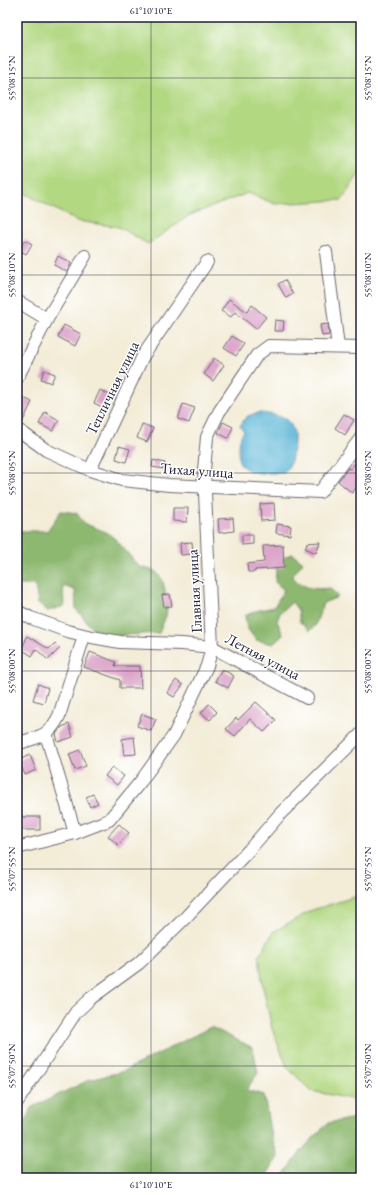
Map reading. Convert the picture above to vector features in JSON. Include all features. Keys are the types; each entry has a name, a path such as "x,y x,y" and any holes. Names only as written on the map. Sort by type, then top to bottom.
{"street":[{"path":"326,252 338,347"},
{"path":"17,378 47,319 85,256"},
{"name":"Тепличная улица","path":"90,470 143,356 207,262"},
{"path":"17,301 47,319"},
{"name":"Главная улица","path":"17,848 75,834 108,820 141,781 174,735 207,666 212,647 204,470 207,436 219,412 257,355 269,346 361,348"},
{"name":"Тихая улица","path":"17,429 46,450 90,470 122,480 169,485 320,492 361,438"},
{"name":"Летняя улица","path":"17,611 31,618 84,636 120,642 182,644 212,647 307,698"},
{"path":"17,744 46,734 54,725 59,716 84,636"},
{"path":"46,734 75,834"},
{"path":"17,1102 76,1012 91,998 139,963 184,919 249,850 281,813 361,734"}],"green space":[{"path":"17,17 361,17 361,171 342,200 275,204 248,193 190,215 148,244 119,227 77,221 17,189"},
{"path":"61,511 77,513 83,523 106,532 114,538 138,566 155,571 162,579 168,602 166,616 159,633 109,636 91,627 76,609 75,590 63,586 64,606 48,611 38,604 35,585 17,585 17,531 47,531"},
{"path":"293,554 303,562 292,576 300,584 314,589 330,588 338,597 323,603 315,626 309,631 300,622 298,610 292,602 280,613 277,621 283,635 273,644 256,640 247,628 245,616 255,611 274,607 284,590 275,582 277,565 286,556"},
{"path":"361,895 361,1101 311,1091 287,1067 272,1029 263,987 259,956 273,932 312,910"},
{"path":"211,1027 253,1048 258,1073 246,1090 264,1095 270,1131 278,1157 266,1178 17,1178 17,1141 31,1108 87,1081 124,1071"},
{"path":"361,1117 361,1178 282,1178 302,1150 328,1123"}],"water":[{"path":"259,413 283,418 292,426 294,432 293,450 290,463 284,473 253,472 247,470 239,461 240,441 244,431 240,426 247,416"}],"building":[{"path":"25,240 32,244 26,254 19,250"},
{"path":"58,256 71,263 67,272 54,265"},
{"path":"285,280 293,294 286,298 278,284"},
{"path":"229,299 247,312 252,305 266,317 256,329 235,312 231,317 221,311"},
{"path":"275,320 284,321 283,331 274,331"},
{"path":"328,324 329,335 322,336 320,325"},
{"path":"64,325 81,334 75,346 58,337"},
{"path":"232,336 244,344 236,356 224,348"},
{"path":"214,358 224,365 213,381 204,374"},
{"path":"44,370 55,374 51,383 41,379"},
{"path":"100,390 110,395 104,408 94,403"},
{"path":"22,397 32,402 23,421 17,418 17,406"},
{"path":"183,404 195,408 189,423 178,419"},
{"path":"45,412 59,420 53,431 39,424"},
{"path":"344,414 354,420 345,435 335,428"},
{"path":"223,422 233,427 228,438 218,433"},
{"path":"142,424 153,428 147,442 137,438"},
{"path":"119,446 130,449 126,462 116,459"},
{"path":"361,456 361,481 352,493 338,481 348,468 350,469"},
{"path":"153,460 165,463 164,469 152,467"},
{"path":"274,503 275,520 261,521 260,504"},
{"path":"173,508 188,508 187,522 173,521"},
{"path":"233,518 234,531 219,533 218,519"},
{"path":"277,524 291,526 290,535 276,533"},
{"path":"242,535 253,535 253,544 242,545"},
{"path":"192,542 193,554 181,555 180,543"},
{"path":"320,542 316,553 305,548 307,543"},
{"path":"283,545 284,568 255,570 255,572 248,572 247,564 264,562 263,546"},
{"path":"170,594 172,606 164,607 162,595"},
{"path":"27,636 49,649 55,643 60,648 48,660 36,649 32,656 21,649"},
{"path":"90,652 116,662 115,666 140,666 141,688 120,688 120,680 84,667"},
{"path":"222,669 234,676 228,688 215,681"},
{"path":"176,680 183,685 174,697 167,693"},
{"path":"38,684 48,688 44,703 33,700"},
{"path":"256,702 276,720 264,732 250,719 235,736 226,729 236,718 238,720"},
{"path":"209,704 217,712 210,720 201,713"},
{"path":"142,714 156,719 151,731 137,726"},
{"path":"69,724 73,737 58,742 56,734 62,727"},
{"path":"134,737 136,754 124,755 122,739"},
{"path":"80,750 86,766 75,770 69,754"},
{"path":"30,755 36,770 25,775 19,760"},
{"path":"112,767 124,776 117,785 105,776"},
{"path":"93,794 98,803 90,807 86,797"},
{"path":"19,817 40,817 40,830 19,830"},
{"path":"119,824 129,833 118,845 108,836"}]}
